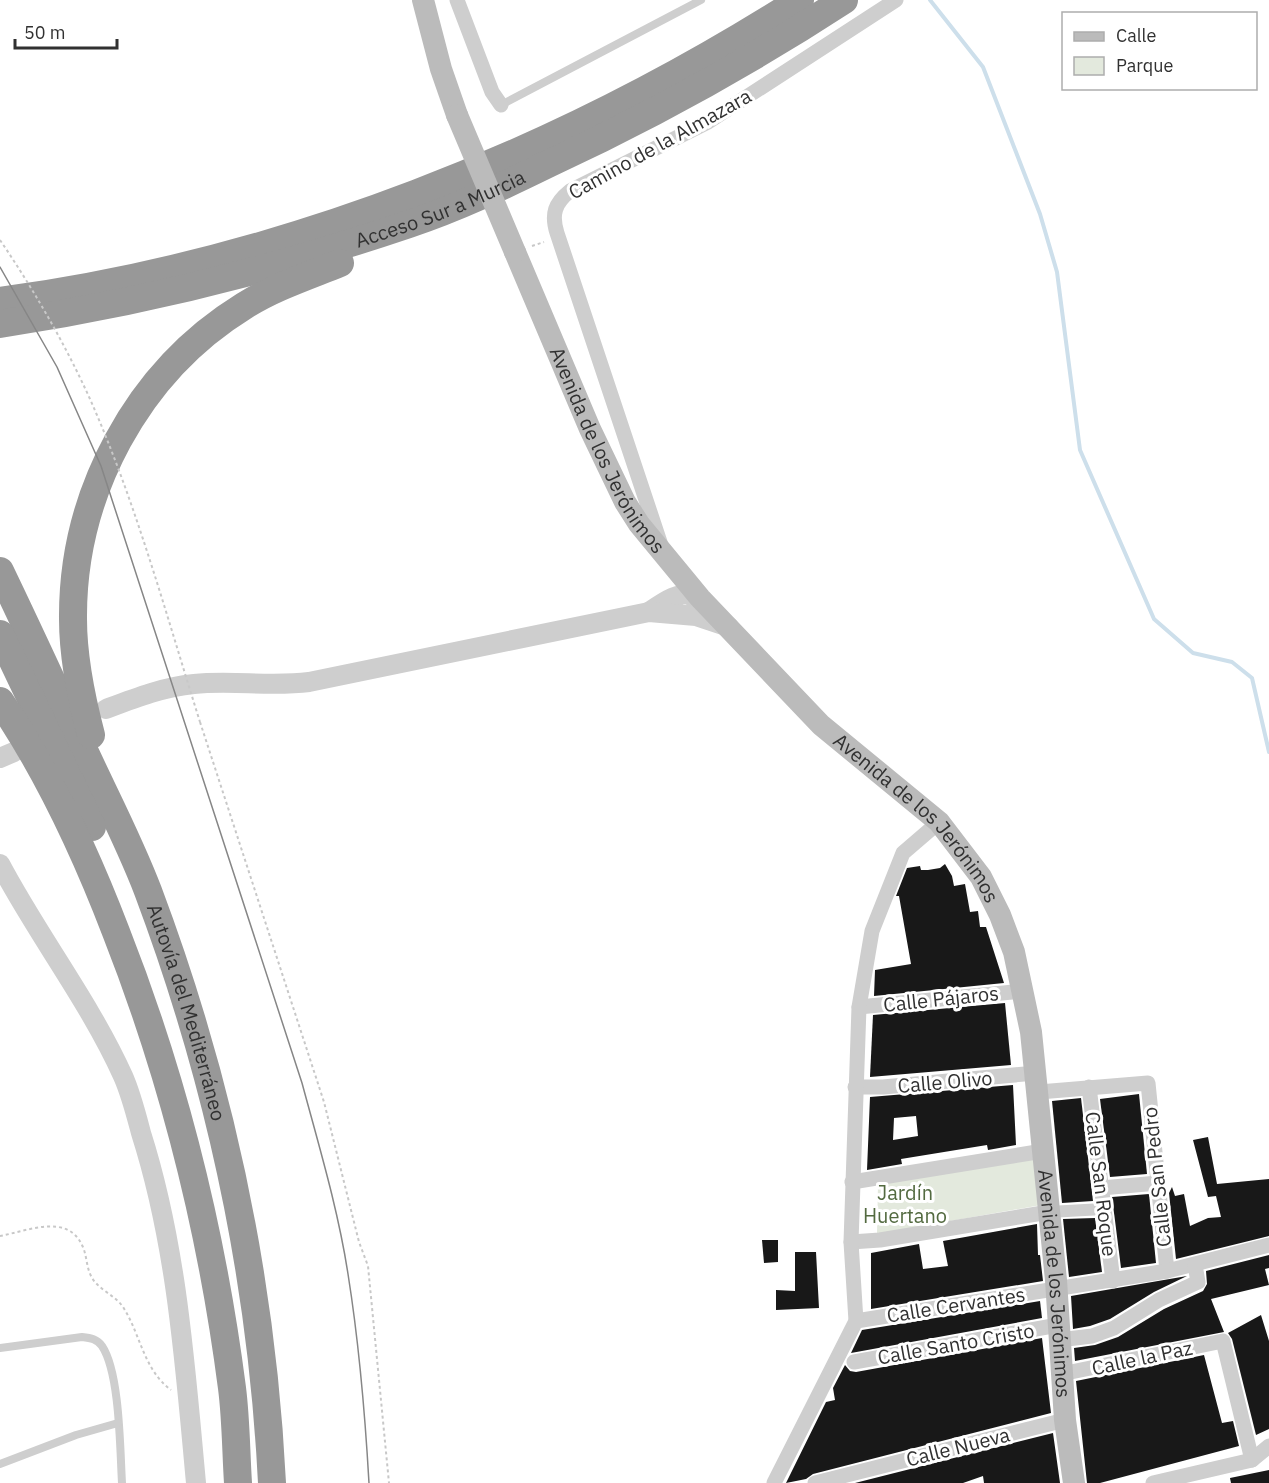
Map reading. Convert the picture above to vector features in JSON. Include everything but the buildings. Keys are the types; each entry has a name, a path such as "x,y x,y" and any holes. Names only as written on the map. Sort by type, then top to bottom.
{"highway":[{"name":"Acceso Sur a Murcia","path":"0,301 51,294 231,252 360,213 433,186 509,156 592,117 696,62 800,0"},
{"name":"Acceso Sur a Murcia","path":"0,324 94,309 193,287 410,224 518,179 660,109 768,49 844,0"},
{"path":"105,794 78,673 73,620 74,592 86,517 98,481 118,439 133,414 166,372 214,327 244,306 281,287 359,256 410,224"},
{"name":"Autovía del Mediterráneo","path":"0,571 105,794 147,890 213,1096 239,1210 262,1349 272,1483"},
{"path":"0,634 80,798 105,858 166,1036 199,1164 232,1389"},
{"name":"Autovía del Mediterráneo","path":"0,702 32,751 81,845 139,990 190,1167 209,1257 232,1389 238,1483"}],"main road":[{"name":"Avenida de los Jerónimos","path":"423,0 456,115 615,483 639,524 697,594 821,725 939,822 958,844 986,887 1014,952 1024,991 1037,1083 1057,1290 1065,1420 1074,1483"}],"street":[{"path":"456,0 492,92 501,105"},
{"name":"Camino de la Almazara","path":"666,558 558,237 553,217 555,207 570,191 708,122 896,0"},
{"path":"655,607 670,579 666,558"},
{"path":"106,709 169,688 211,683 278,685 309,682 655,607 682,594 697,594 693,609 683,615"},
{"path":"655,607 683,615 710,619 729,628"},
{"path":"774,1483 856,1321 851,1242 859,1007 872,931 903,853 939,822"},
{"path":"0,864 20,901 78,990 124,1078 156,1178 177,1295 196,1483"},
{"name":"Calle Pájaros","path":"859,1007 1024,991"},
{"name":"Calle Olivo","path":"855,1087 1037,1083 1089,1088 1148,1083"},
{"name":"Calle San Pedro","path":"1148,1083 1167,1271"},
{"name":"Calle San Roque","path":"1089,1088 1113,1281"},
{"path":"852,1182 1043,1151"},
{"path":"1101,1188 1158,1183"},
{"path":"851,1242 880,1240 1049,1212 1103,1209"},
{"name":"Calle Cervantes","path":"856,1321 1113,1281 1195,1265 1269,1245"},
{"name":"Calle Santo Cristo","path":"854,1362 1059,1333 1092,1336 1114,1328 1159,1300 1198,1282 1195,1265"},
{"name":"Calle la Paz","path":"1061,1374 1223,1341 1252,1460"},
{"name":"Calle Nueva","path":"815,1483 1065,1420"},
{"path":"1152,1483 1252,1460 1269,1446"}],"lane":[{"path":"501,105 701,0"},
{"path":"0,1348 82,1337 94,1339 102,1346 111,1368 122,1483"},
{"path":"0,1464 76,1435 118,1423"}],"path":[{"path":"515,252 558,237"},
{"path":"0,240 41,306 97,417 141,535 324,1102 359,1242 368,1266 389,1483"},
{"path":"0,1236 56,1226 66,1227 75,1234 86,1254 92,1278 120,1302 127,1312 153,1372 168,1388 188,1401"}],"green space":[{"name":"Jardín Huertano","path":"1042,1157 1047,1204 877,1234 878,1184"}],"waterway":[{"path":"930,0 983,67 1040,214 1057,272 1080,450 1154,619 1193,653 1232,662 1252,678 1269,752"}],"tram line":[{"path":"0,267 57,367 101,466 302,1083 334,1202 344,1250 361,1378 369,1483"}]}
